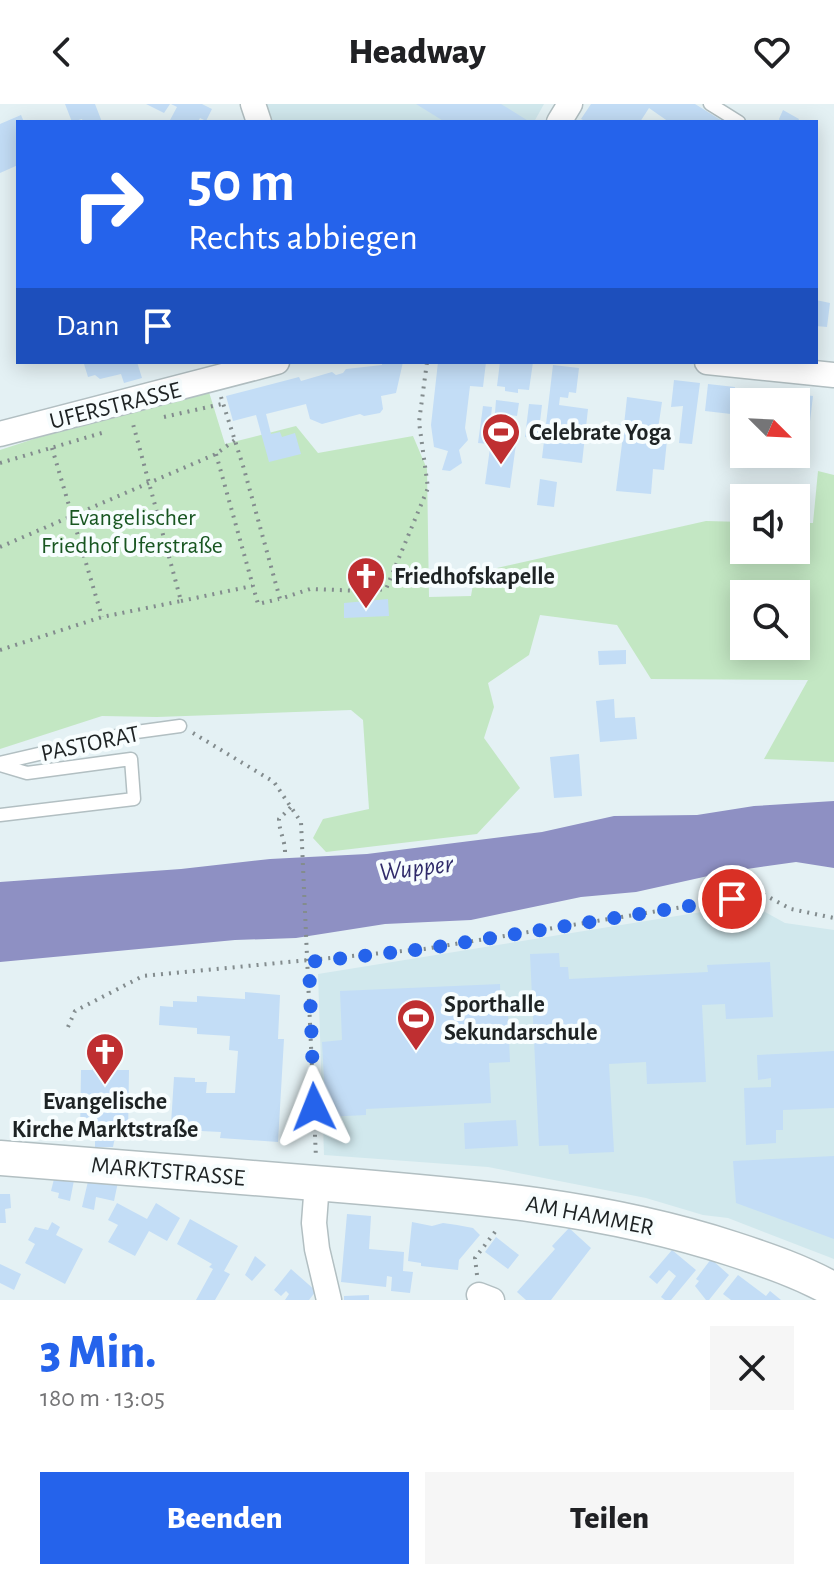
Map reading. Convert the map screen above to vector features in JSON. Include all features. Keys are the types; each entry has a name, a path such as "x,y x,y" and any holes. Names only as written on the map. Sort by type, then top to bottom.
{"main road":[{"name":"MARKTSTRASSE","path":"0,1158 326,1184"},
{"name":"AM HAMMER","path":"326,1184 483,1197 653,1226 763,1259 834,1290"}],"street":[{"name":"UFERSTRASSE","path":"0,434 270,364"},
{"path":"727,364 834,375"},
{"path":"326,1184 315,1236 329,1300"}],"lane":[{"path":"710,104 736,120"},
{"name":"PASTORAT","path":"0,764 129,733 180,726"},
{"path":"0,764 27,773 131,759 134,799 0,815"}],"path":[{"path":"216,454 258,604 310,589 386,589 428,488 419,422 427,364"},
{"path":"216,379 280,599"},
{"path":"163,417 222,404"},
{"path":"119,428 133,424 181,601"},
{"path":"0,463 106,432"},
{"path":"0,547 216,454 235,440"},
{"path":"52,448 102,617"},
{"path":"0,650 102,617 252,586"},
{"path":"180,726 274,782 301,822 326,1184"},
{"path":"285,852 279,819 291,807"},
{"path":"68,1027 75,1011 143,976 424,949 763,894 791,909 834,918"},
{"path":"486,1298 475,1258 503,1222"}],"shaded area":[{"path":"261,104 544,104 535,120 267,120"},
{"path":"751,904 785,923 834,930 834,1259 728,1218 703,1215 646,1198 488,1167 324,1155 318,974"}],"green space":[{"name":"Evangelischer Friedhof Uferstraße","path":"209,392 225,444 296,426 318,453 413,436 427,469 429,597 471,596 475,573 706,521 730,522 730,564 810,564 810,523 813,523 818,471 834,475 834,762 764,759 808,680 651,679 617,625 540,615 529,655 488,683 494,707 484,738 520,788 477,834 326,852 313,838 323,819 369,809 363,720 351,710 102,716 0,749 0,450 80,424"}],"water":[{"name":"Wupper","path":"834,801 834,868 796,862 726,872 636,892 581,897 471,920 385,924 296,938 235,940 0,962 0,882 367,854 542,832 614,816 697,815 754,806"}],"building":[{"path":"65,104 95,104 101,120 82,119 71,120"},
{"path":"146,104 170,104 164,113"},
{"path":"171,104 202,104 212,109 206,120 170,120 177,107"},
{"path":"416,104 501,104 527,120 442,120"},
{"path":"591,104 695,104 721,120 666,120 649,108 641,120 581,119"},
{"path":"783,110 799,119 779,120"},
{"path":"21,115 23,120 16,120 16,166 0,173 0,124"},
{"path":"818,300 830,303 827,327 818,326"},
{"path":"84,364 138,364 142,378 124,383 121,374 100,379 95,375 88,377"},
{"path":"403,364 396,393 381,396 383,409 380,413 360,414 322,424 310,419 306,404 266,414 271,434 280,432 282,437 295,433 301,454 269,462 256,415 233,421 226,396 299,377 301,381 332,372 336,375 346,369"},
{"path":"438,364 486,364 483,387 470,386 465,428 468,440 459,450 462,463 450,471 442,470 448,451 434,447 431,425"},
{"path":"500,364 533,364 529,390 518,389 518,393 497,386"},
{"path":"553,365 579,368 576,393 569,392 568,398 560,397 559,405 588,409 582,463 542,458"},
{"path":"674,380 700,383 692,444 679,443 683,406 671,407"},
{"path":"708,384 735,387 730,388 730,414 705,411"},
{"path":"627,397 662,402 658,429 668,430 664,470 653,469 651,494 616,491 623,436 615,435 617,424 624,425"},
{"path":"496,400 519,403 517,416 495,413"},
{"path":"529,404 542,405 538,439 525,437"},
{"path":"483,406 492,407 488,444 478,443"},
{"path":"491,441 516,444 510,488 485,484"},
{"path":"540,479 557,482 554,507 537,505"},
{"name":"Friedhofskapelle","path":"388,599 389,616 344,618 344,603"},
{"path":"626,650 626,664 599,665 598,651"},
{"path":"614,699 615,718 635,717 637,739 600,742 596,701"},
{"path":"579,754 582,796 554,798 550,757"},
{"path":"559,953 560,967 568,967 569,979 708,972 707,965 770,962 773,1017 726,1019 725,1004 702,1005 706,1082 647,1084 646,1062 609,1064 614,1152 569,1154 568,1145 539,1146 530,954"},
{"name":"Sporthalle Sekundarschule","path":"500,984 501,1015 508,1015 510,1062 489,1063 491,1103 366,1109 366,1115 326,1117 322,1042 342,1040 340,991"},
{"path":"245,992 280,995 278,1039 284,1039 278,1142 220,1138 221,1132 201,1131 201,1126 171,1124 174,1077 207,1082 206,1093 235,1093 238,1051 229,1050 230,1036 197,1034 197,1028 159,1025 160,1006 173,1007 173,1001 197,1002 197,996 245,999"},
{"name":"Evangelische Kirche Marktstraße","path":"93,1049 118,1049 117,1070 129,1070 128,1137 115,1137 113,1147 95,1147 95,1137 80,1137 81,1070 92,1070"},
{"path":"834,1051 834,1108 783,1110 783,1130 776,1130 776,1143 746,1145 744,1088 771,1087 771,1078 758,1080 757,1055"},
{"path":"516,1120 518,1146 465,1149 464,1123"},
{"path":"834,1156 834,1239 736,1203 733,1161"},
{"path":"56,1171 75,1175 70,1201 58,1198 59,1193 51,1191"},
{"path":"89,1177 118,1182 114,1201 96,1197 94,1210 82,1207"},
{"path":"0,1194 10,1194 11,1208 5,1209 6,1223 0,1223"},
{"path":"117,1203 147,1219 156,1203 180,1218 167,1241 149,1231 135,1256 108,1242 118,1225 108,1220"},
{"path":"347,1214 371,1216 369,1249 404,1252 403,1271 413,1272 410,1293 391,1291 392,1277 387,1276 386,1287 341,1282"},
{"path":"190,1219 238,1246 224,1271 230,1274 215,1300 196,1300 213,1269 209,1267 212,1264 177,1244"},
{"path":"52,1222 60,1227 56,1235 83,1249 65,1284 25,1263 35,1244 28,1240 35,1227 48,1230"},
{"path":"412,1222 473,1228 480,1235 459,1260 458,1270 421,1266 421,1263 408,1261"},
{"path":"569,1228 591,1248 551,1300 526,1300 517,1292"},
{"path":"496,1237 519,1255 508,1269 485,1252"},
{"path":"672,1250 696,1270 671,1300 665,1300 661,1297 676,1276 669,1270 657,1284 649,1277"},
{"path":"255,1256 266,1265 252,1281 245,1275"},
{"path":"711,1259 729,1275 706,1300 695,1286 699,1281 696,1279"},
{"path":"0,1264 21,1274 14,1290 0,1283"},
{"path":"291,1269 316,1291 309,1300 285,1300 289,1294 286,1291 281,1296 274,1290"},
{"path":"738,1275 766,1296 770,1291 781,1300 731,1300 723,1294"},
{"path":"369,1295 369,1300 344,1300 344,1296"}],"place":[{"name":"Celebrate Yoga","path":"501,466"},
{"name":"Friedhofskapelle","path":"366,610"},
{"name":"Sporthalle Sekundarschule","path":"416,1052"},
{"name":"Evangelische Kirche Marktstraße","path":"105,1086"}],"route":[{"path":"314,1107 309,962 424,949 732,899"}]}
